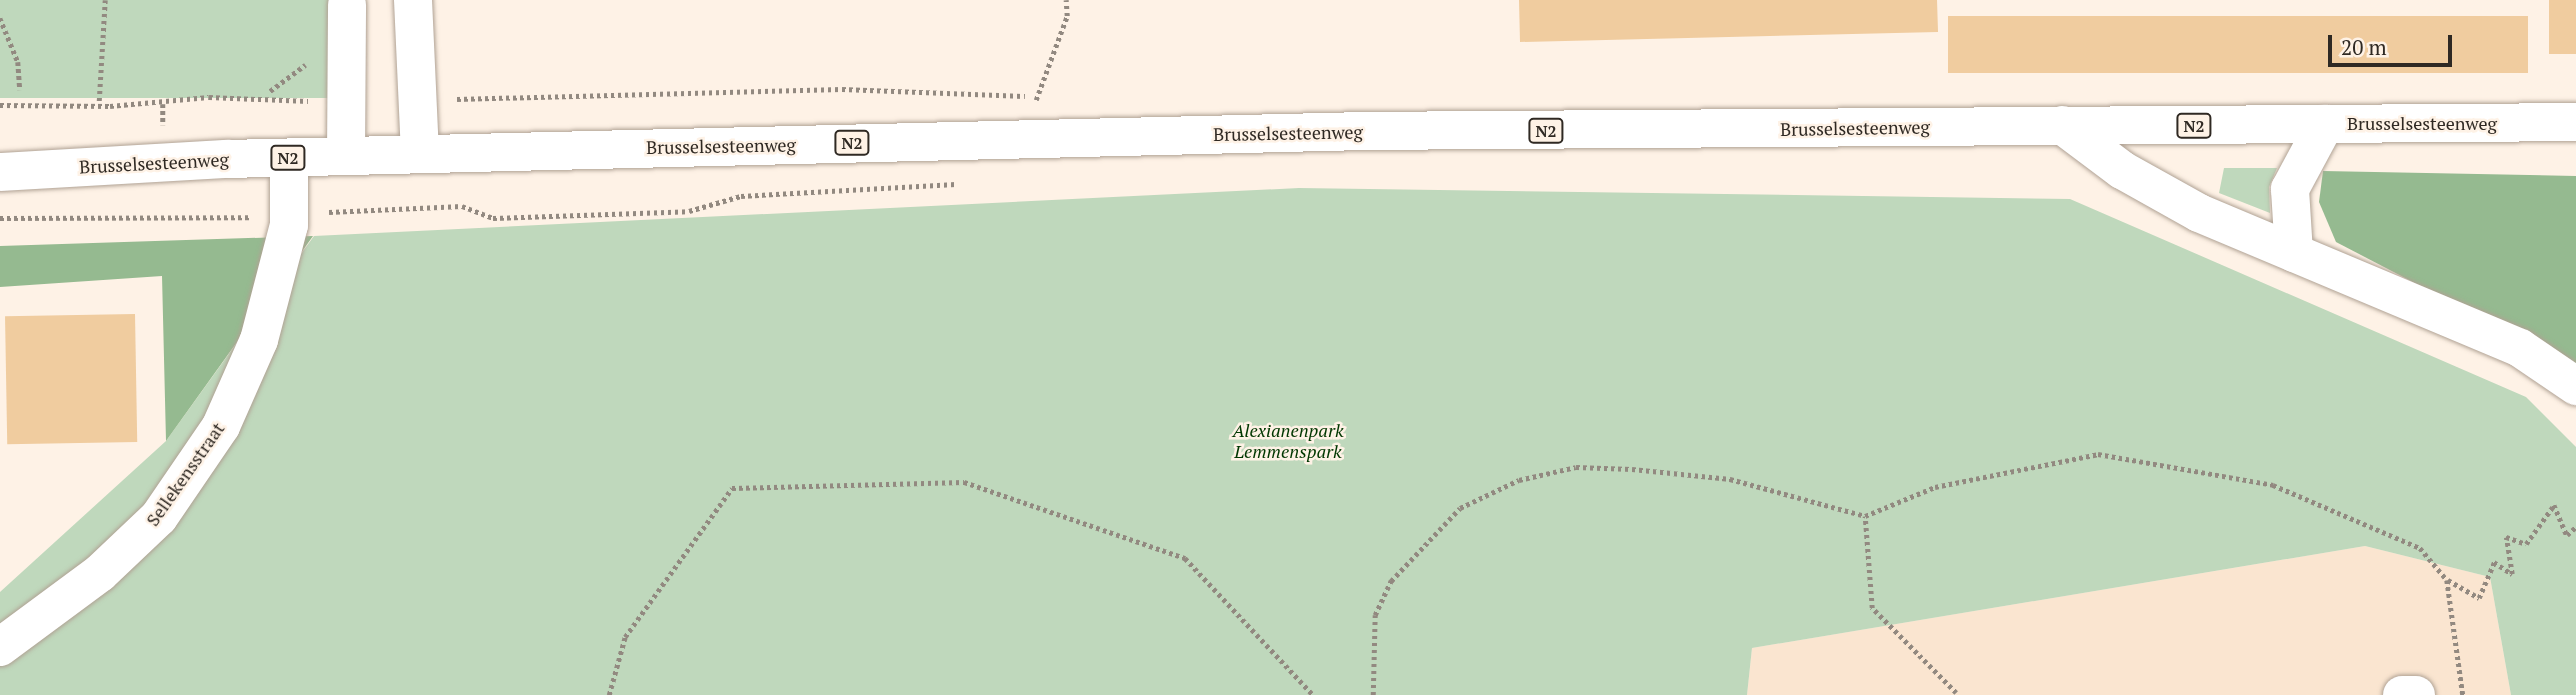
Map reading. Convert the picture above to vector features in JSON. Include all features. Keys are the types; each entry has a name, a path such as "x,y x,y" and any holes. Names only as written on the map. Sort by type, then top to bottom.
{"main road":[{"path":"413,0 420,154"},
{"path":"346,155 347,5"},
{"name":"Brusselsesteenweg","path":"0,172 346,155 1031,139 2062,125 2576,122"},
{"path":"2294,253 2290,189 2325,124"},
{"path":"2062,125 2122,170 2199,213 2520,348 2576,386"},
{"name":"Sellekensstraat","path":"0,648 100,573 159,517 221,426 259,340 272,216 289,158"},
{"path":"2402,695 2416,695"}],"path":[{"path":"99,101 105,0"},
{"path":"1031,139 1039,80 1067,16 1066,0"},
{"path":"0,18 18,62 20,90"},
{"path":"0,105 99,101 163,104 209,97 314,101"},
{"path":"163,104 163,117"},
{"path":"0,218 165,213 272,216 462,206 493,218 688,211 741,196 962,184"},
{"path":"165,202 165,213"},
{"path":"1373,695 1375,615 1391,581 1460,508 1519,480 1576,467 1632,469 1730,479 1865,516 1936,486 2098,454 2273,485 2420,548 2447,580 2479,598 2494,562 2512,574 2506,537 2526,544 2554,505 2567,535 2576,527"},
{"path":"609,695 625,637 732,488 964,482 1185,558 1313,695"},
{"path":"1865,516 1872,608 1956,692"},
{"path":"2447,580 2463,695"}],"shaded area":[{"path":"2365,546 2490,577 2511,695 1747,695 1752,648"}],"green space":[{"path":"0,0 329,0 329,98 0,98"},
{"path":"2224,168 2277,168 2269,187 2270,213 2219,193"},
{"path":"2323,171 2576,176 2576,367 2336,242 2319,202"},
{"name":"Alexianenpark Lemmenspark","path":"1299,188 2070,199 2526,397 2576,447 2576,695 2511,695 2490,577 2365,546 1752,648 1747,695 0,695 0,592 166,441 314,236"},
{"path":"313,236 166,441 162,276 0,287 0,246"}],"building":[{"path":"1519,0 1937,0 1938,32 1520,42"},
{"path":"2549,0 2576,0 2576,54 2549,54"},
{"path":"1948,16 2528,16 2528,73 1948,73"},
{"path":"135,314 137,442 7,444 5,316"}]}
